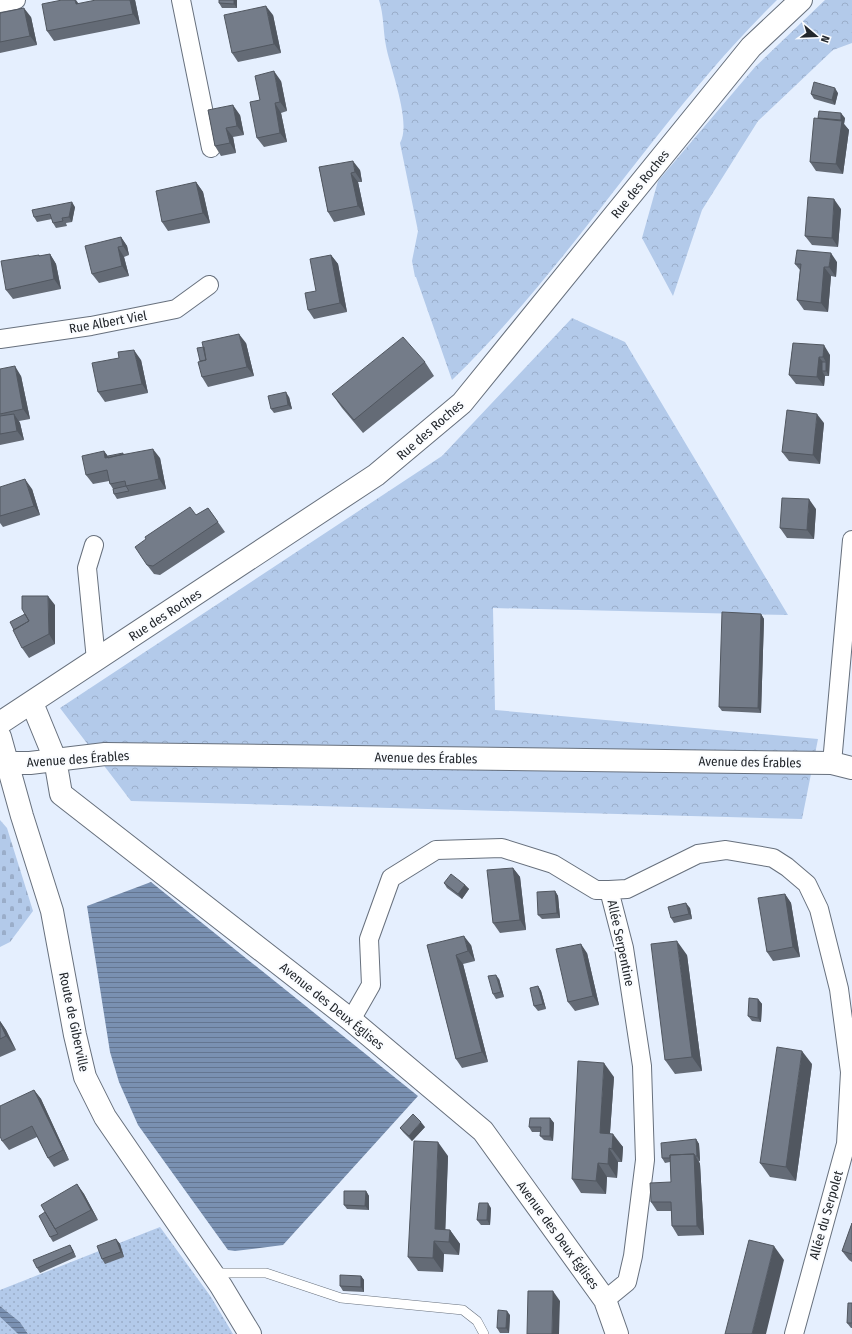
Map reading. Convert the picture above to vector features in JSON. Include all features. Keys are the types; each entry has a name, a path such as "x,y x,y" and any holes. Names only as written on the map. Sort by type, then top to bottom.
{"street":[{"path":"0,3 16,0"},
{"path":"181,0 211,148"},
{"name":"Rue des Roches","path":"0,723 376,475 462,403 751,47 801,0"},
{"name":"Rue Albert Viel","path":"0,338 91,326 176,309 209,285"},
{"path":"842,766 852,540"},
{"path":"94,545 87,568 96,660"},
{"name":"Avenue des Deux Églises","path":"32,703 55,759 61,794 351,1020 483,1131 605,1300 617,1334"},
{"name":"Route de Giberville","path":"0,737 4,763 52,911 75,1035 86,1077 105,1117 212,1273 250,1334"},
{"name":"Avenue des Érables","path":"4,763 30,763 105,754 842,766"},
{"path":"0,798 22,816"},
{"name":"Allée Serpentine","path":"351,1020 370,985 369,939 391,878 436,850 502,848 554,864 596,890 609,890 624,948 642,1066 645,1160 633,1256 627,1282 605,1300"},
{"name":"Allée du Serpolet","path":"609,890 627,889 698,854 726,850 773,858 787,867 807,884 819,909 839,989 850,1079 846,1144 794,1334"}],"lane":[{"path":"212,1273 266,1273 341,1298 463,1310 477,1321 484,1334"}],"green space":[{"path":"379,0 777,0 692,92 537,288 452,380 415,277 412,261 418,231 400,143 403,134 402,109 386,46 382,11"},
{"path":"825,0 852,0 852,43 833,50 758,121 702,210 673,296 642,238 658,181 755,67"},
{"path":"572,318 625,342 788,615 493,608 495,710 818,739 802,819 131,801 60,708 442,456"},
{"path":"0,820 7,828 33,911 10,942 0,947"},
{"path":"160,1227 211,1297 233,1334 28,1334 20,1322 0,1306 0,1290"},
{"path":"0,1317 18,1334 0,1334"}],"shaded area":[{"path":"151,882 418,1096 283,1245 235,1251 228,1250 138,1125 119,1082 110,1052 87,906"},
{"path":"0,1306 20,1322 28,1334 18,1334 0,1317"}],"building":[{"path":"62,0 75,0 76,4 96,0 130,0 133,14 47,31 42,4"},
{"path":"219,0 234,0 234,4 219,3"},
{"path":"266,6 274,44 232,53 224,15"},
{"path":"24,8 30,36 0,42 0,13"},
{"path":"274,71 280,102 275,103 280,133 257,138 250,102 260,100 255,76"},
{"path":"814,82 835,88 832,100 811,94"},
{"path":"233,105 237,126 226,128 230,143 215,146 208,110"},
{"path":"819,111 841,113 841,120 818,118"},
{"path":"814,118 842,121 836,164 810,162"},
{"path":"353,161 355,172 351,173 358,206 328,212 319,167"},
{"path":"196,182 203,213 162,222 156,191"},
{"path":"808,197 834,199 832,238 805,236"},
{"path":"72,202 69,217 62,218 63,221 53,223 50,214 34,217 32,210"},
{"path":"121,237 123,246 118,247 122,266 92,274 85,246"},
{"path":"797,250 831,253 829,267 824,267 821,303 797,300 801,264 795,264"},
{"path":"50,254 54,279 6,290 1,261"},
{"path":"331,255 340,303 308,310 305,293 316,291 310,259"},
{"path":"239,334 247,367 202,377 198,362 206,360 202,342"},
{"path":"403,337 425,362 354,420 332,394"},
{"path":"793,343 824,345 823,357 819,357 817,377 789,375"},
{"path":"204,347 206,360 200,361 197,348"},
{"path":"134,350 142,384 98,392 92,363 119,358 118,352"},
{"path":"822,362 826,362 826,371 822,371"},
{"path":"15,366 23,409 0,414 0,369"},
{"path":"286,392 288,405 271,409 268,396"},
{"path":"787,410 817,414 813,455 782,452"},
{"path":"14,414 17,431 0,434 0,416"},
{"path":"153,449 159,479 126,486 125,481 110,484 107,470 86,475 82,456 104,451 105,458"},
{"path":"123,454 108,458 108,456"},
{"path":"25,479 34,506 0,516 0,487"},
{"path":"126,486 129,491 114,494 113,489"},
{"path":"782,498 809,499 807,530 780,528"},
{"path":"190,507 196,515 208,508 218,522 153,566 147,565 135,547 146,539 145,537"},
{"path":"22,596 48,596 49,634 22,648 13,630 29,621 22,609"},
{"path":"722,612 761,614 758,708 719,707"},
{"path":"25,614 29,621 14,630 10,622"},
{"path":"513,868 520,920 493,923 487,870"},
{"path":"451,874 465,885 458,894 444,883"},
{"path":"555,891 557,913 538,915 537,892"},
{"path":"785,894 793,947 767,952 758,898"},
{"path":"686,903 689,914 671,918 668,907"},
{"path":"464,936 468,951 456,955 482,1052 456,1059 427,945"},
{"path":"677,941 692,1057 665,1060 651,944"},
{"path":"581,944 593,996 568,1002 556,949"},
{"path":"496,975 501,992 493,994 488,976"},
{"path":"538,986 543,1004 534,1006 530,988"},
{"path":"749,998 758,999 758,1018 748,1016"},
{"path":"0,1023 6,1036 0,1039"},
{"path":"777,1047 802,1051 786,1167 760,1163"},
{"path":"578,1061 604,1063 600,1133 613,1134 612,1149 609,1148 608,1164 598,1163 596,1181 572,1179"},
{"path":"34,1090 63,1150 48,1158 32,1126 2,1141 0,1136 0,1106"},
{"path":"413,1114 421,1122 409,1136 400,1128"},
{"path":"530,1118 550,1118 550,1136 540,1136 541,1127 529,1127"},
{"path":"696,1139 697,1156 694,1154 670,1155 670,1158 662,1158 661,1143"},
{"path":"414,1141 438,1142 435,1229 450,1230 449,1242 434,1241 433,1258 408,1257"},
{"path":"694,1154 697,1226 672,1226 671,1202 651,1202 650,1183 671,1182 670,1155"},
{"path":"77,1184 91,1210 55,1229 41,1205"},
{"path":"344,1191 366,1191 365,1206 344,1205"},
{"path":"479,1203 488,1203 487,1220 477,1220"},
{"path":"45,1212 58,1234 50,1237 39,1216"},
{"path":"852,1223 852,1254 842,1251"},
{"path":"116,1239 121,1252 102,1259 97,1246"},
{"path":"749,1240 774,1246 752,1334 725,1334"},
{"path":"70,1245 73,1252 37,1268 33,1260"},
{"path":"340,1275 361,1276 361,1287 340,1286"},
{"path":"528,1291 553,1291 552,1334 527,1334"},
{"path":"848,1303 852,1303 852,1323 847,1323"},
{"path":"498,1310 507,1311 506,1328 497,1328"}]}
